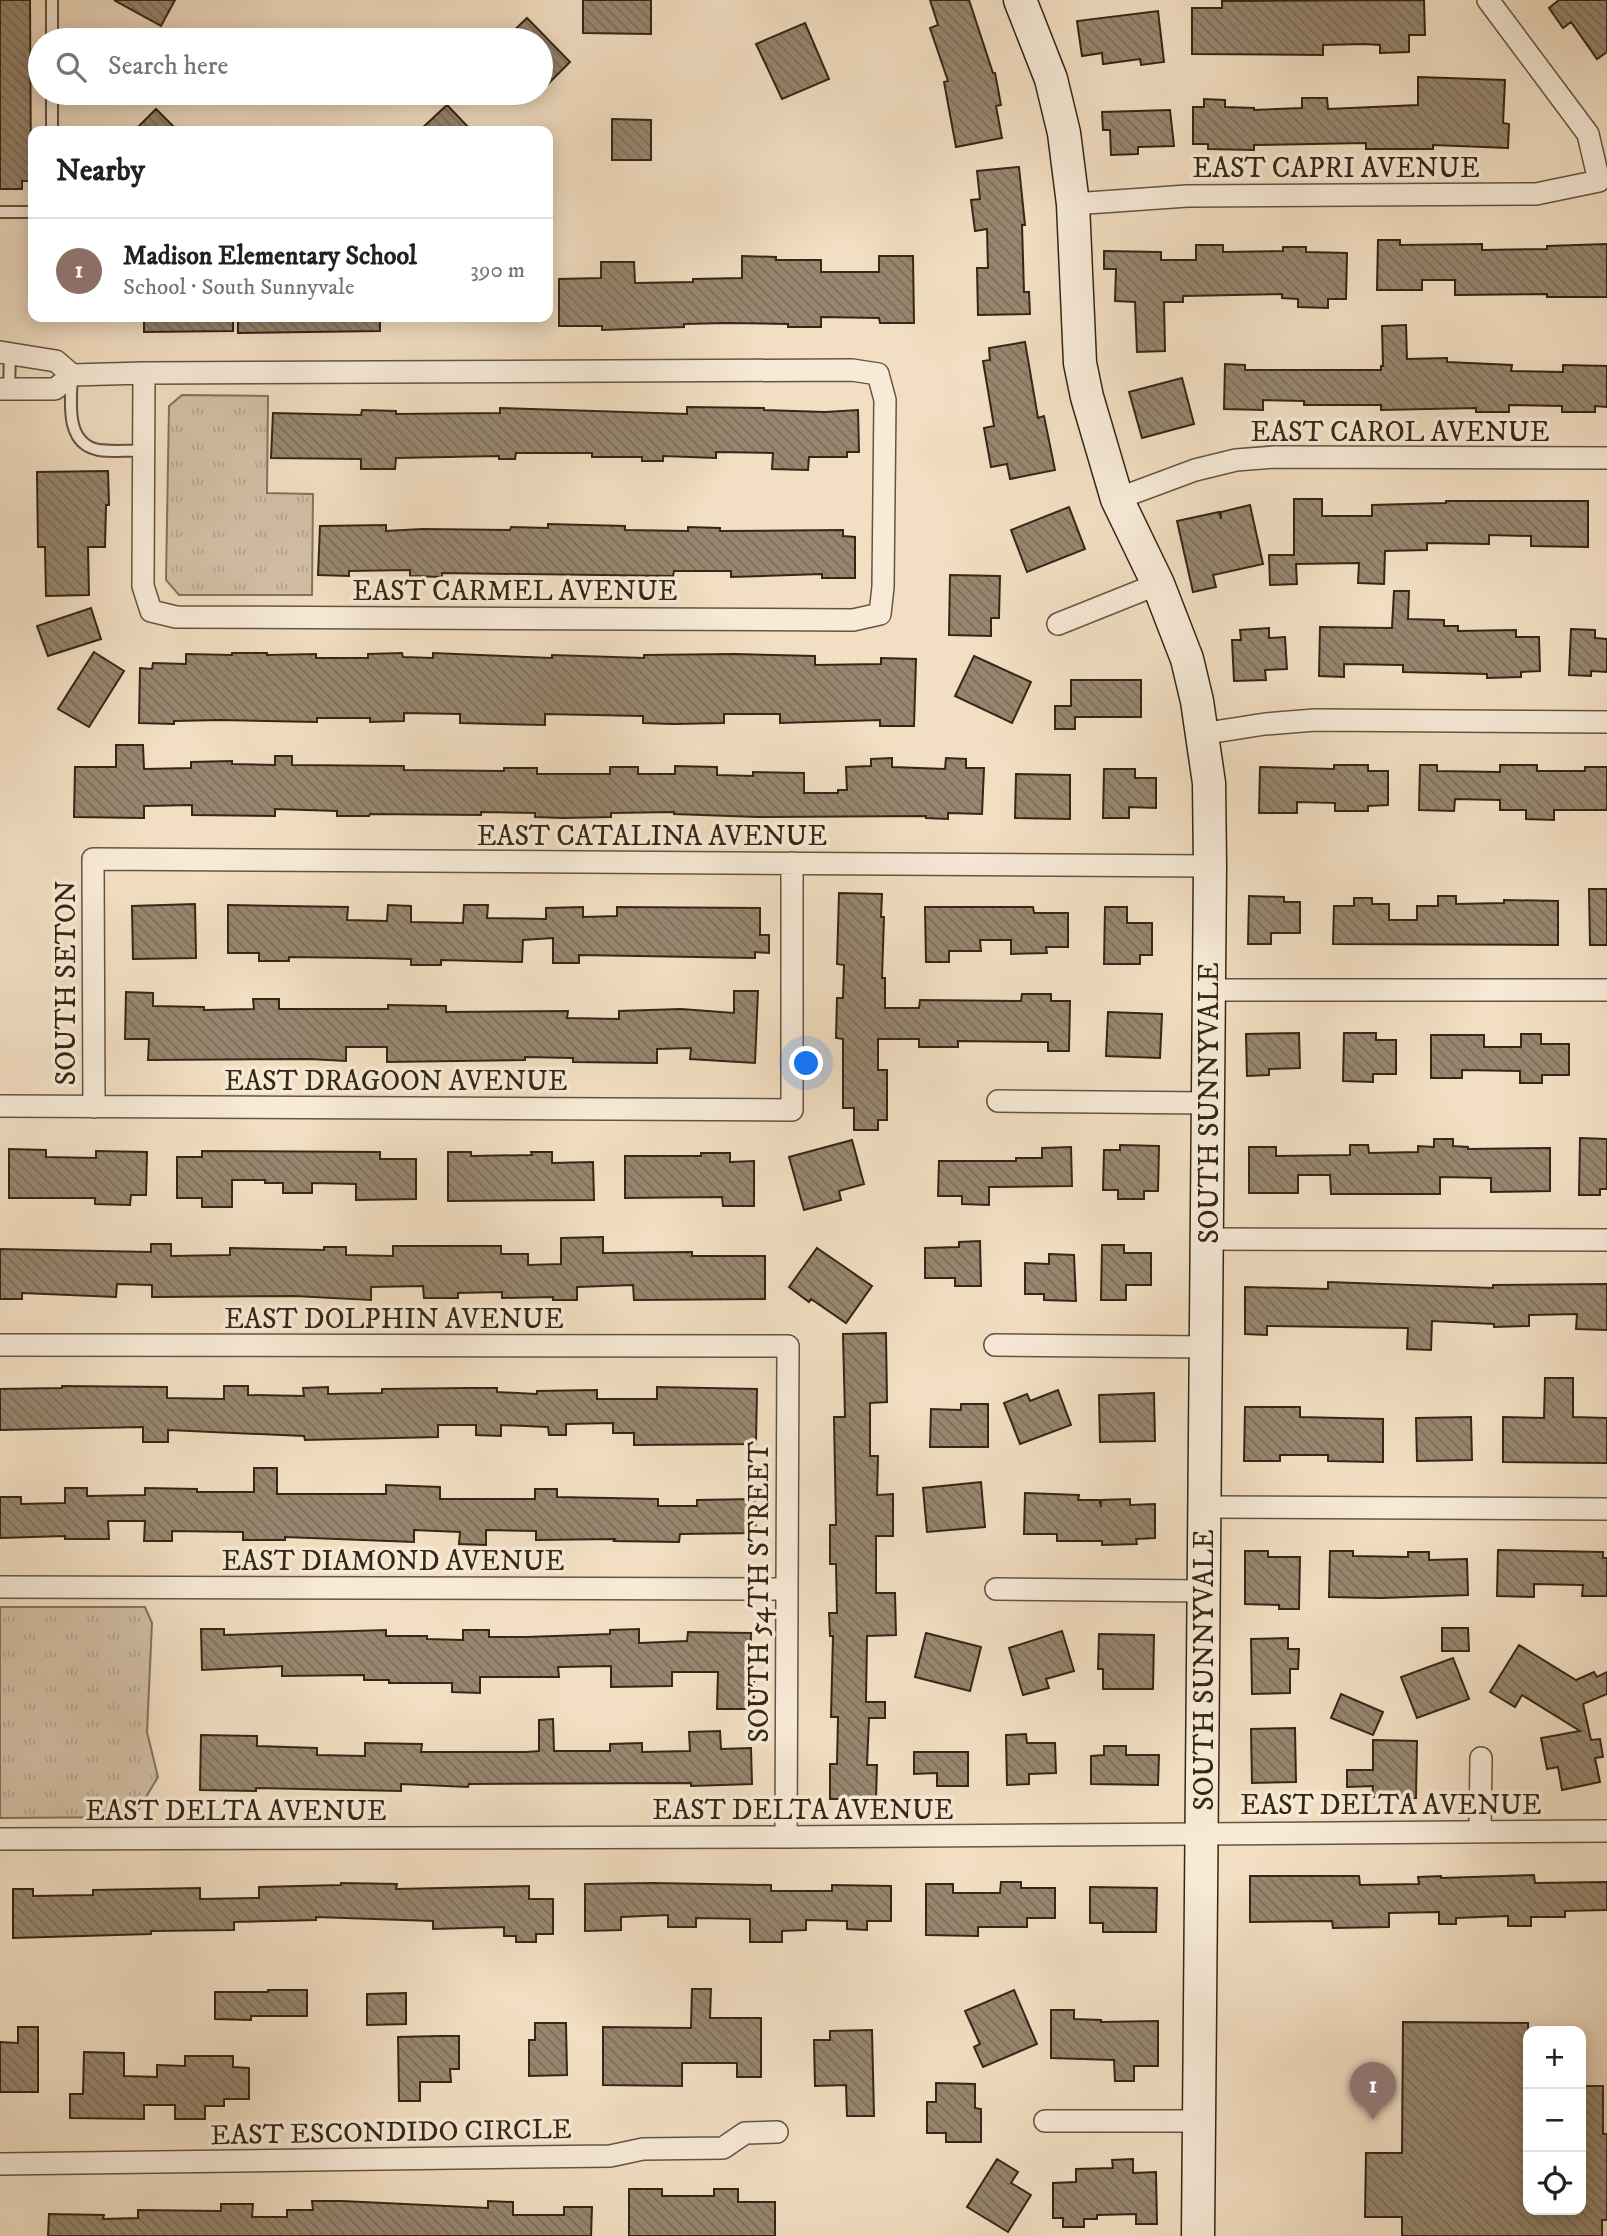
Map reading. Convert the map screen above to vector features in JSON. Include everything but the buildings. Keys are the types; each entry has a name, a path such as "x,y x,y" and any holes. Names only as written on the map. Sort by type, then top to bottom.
{"street":[{"name":"SOUTH SUNNYVALE","path":"1020,0 1036,36 1064,133 1073,204 1080,363 1117,499 1158,584 1187,659 1197,701 1209,783 1198,2236"},
{"name":"EAST CAPRI AVENUE","path":"1073,204 1187,196 1536,194 1598,181 1588,134 1488,0"},
{"path":"5,353 56,361 72,375"},
{"name":"EAST CARMEL AVENUE","path":"144,373 852,370 878,374 885,400 884,587 880,614 853,620 176,617 151,611 143,586 144,451"},
{"path":"4,389 55,389 72,375 144,373 144,451"},
{"name":"EAST CAROL AVENUE","path":"1117,499 1195,470 1236,460 1275,457 1607,458"},
{"path":"1058,624 1158,584"},
{"path":"1201,734 1265,724 1315,720 1607,722"},
{"name":"EAST CATALINA AVENUE","path":"93,859 1210,866"},
{"name":"SOUTH SETON","path":"93,859 94,1107"},
{"name":"EAST DRAGOON AVENUE","path":"0,1106 792,1110 792,863"},
{"path":"1209,990 1607,990"},
{"path":"998,1101 1208,1103"},
{"path":"1207,1239 1607,1240"},
{"name":"EAST DOLPHIN AVENUE","path":"0,1345 788,1346"},
{"path":"995,1345 1206,1347"},
{"name":"SOUTH 54TH STREET","path":"786,1838 788,1346"},
{"path":"1205,1507 1607,1509"},
{"name":"EAST DIAMOND AVENUE","path":"0,1587 786,1589"},
{"path":"996,1589 1204,1591"},
{"path":"1480,1758 1480,1832"},
{"name":"EAST DELTA AVENUE","path":"0,1839 786,1838 1607,1831"},
{"path":"1045,2121 1200,2122"},
{"name":"EAST ESCONDIDO CIRCLE","path":"0,2164 610,2156 643,2149 723,2148 745,2133 777,2132"}],"lane":[{"path":"52,0 52,28"},
{"path":"52,105 52,126"},
{"path":"0,212 28,212"},
{"path":"4,389 5,353"},
{"path":"72,375 71,418 78,437 96,449 144,451"}],"green space":[{"path":"182,395 268,396 267,493 313,494 312,595 179,595 166,580 169,406"},
{"path":"0,1607 145,1607 152,1623 147,1732 158,1777 134,1817 0,1818"}],"place":[{"name":"Madison Elementary School","path":"1373,2120"}]}
